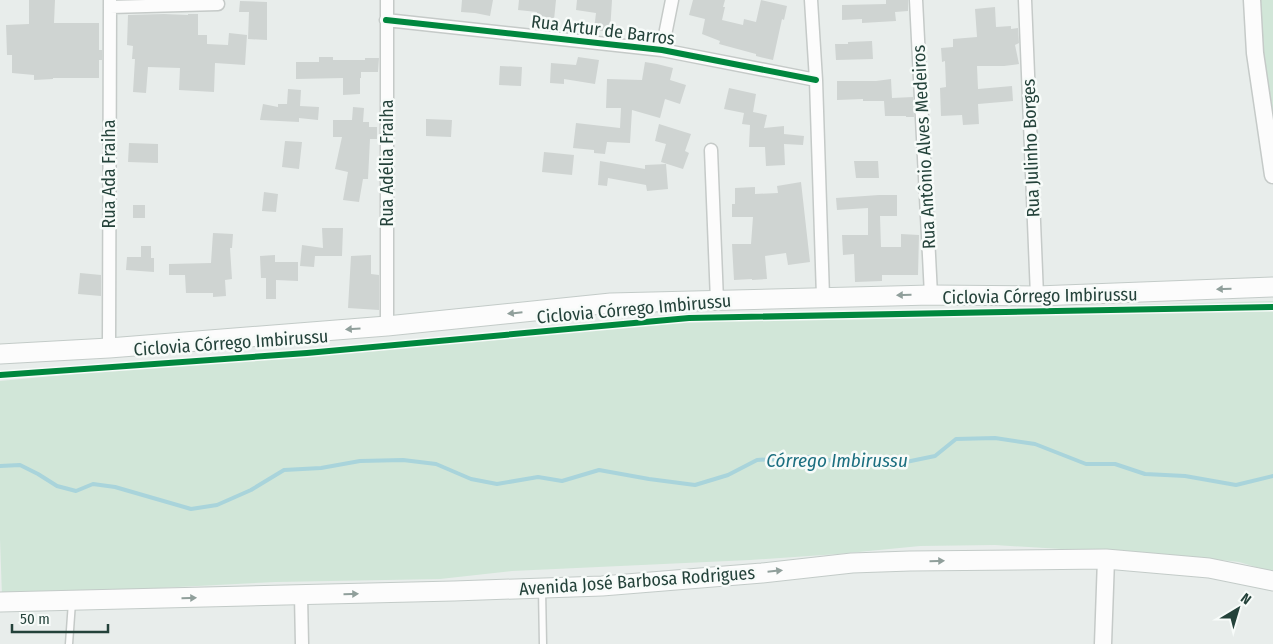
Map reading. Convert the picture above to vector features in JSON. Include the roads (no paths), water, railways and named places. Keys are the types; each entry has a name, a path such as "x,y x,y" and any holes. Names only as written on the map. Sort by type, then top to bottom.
{"main road":[{"path":"0,354 109,348 388,326 612,303 931,295 1037,296 1273,287"},
{"name":"Avenida José Barbosa Rodrigues","path":"0,602 602,586 762,573 852,563 910,561 1106,559 1210,568 1273,581"}],"street":[{"name":"Rua Adélia Fraiha","path":"386,0 388,326"},
{"path":"662,50 672,0"},
{"path":"811,0 816,80 823,297"},
{"name":"Rua Antônio Alves Medeiros","path":"916,0 931,295"},
{"name":"Rua Julinho Borges","path":"1025,0 1037,296"},
{"path":"1252,0 1255,52 1273,175"},
{"path":"110,3 218,4"},
{"name":"Rua Ada Fraiha","path":"109,348 110,3"},
{"name":"Rua Artur de Barros","path":"386,20 662,50 816,80"},
{"path":"711,150 717,301"},
{"path":"1103,644 1106,559"},
{"path":"301,595 302,644"}],"lane":[{"path":"542,588 543,644"},
{"path":"69,644 72,600"}],"waterway":[{"name":"Córrego Imbirussu","path":"0,466 20,465 57,486 76,491 93,484 115,487 191,509 217,505 251,490 284,470 321,468 360,461 403,460 436,464 471,479 497,484 538,477 562,481 599,470 695,485 728,475 757,460 809,457 846,463 901,463 935,456 956,439 995,438 1035,444 1086,464 1115,464 1145,474 1185,476 1236,485 1273,476"}]}
